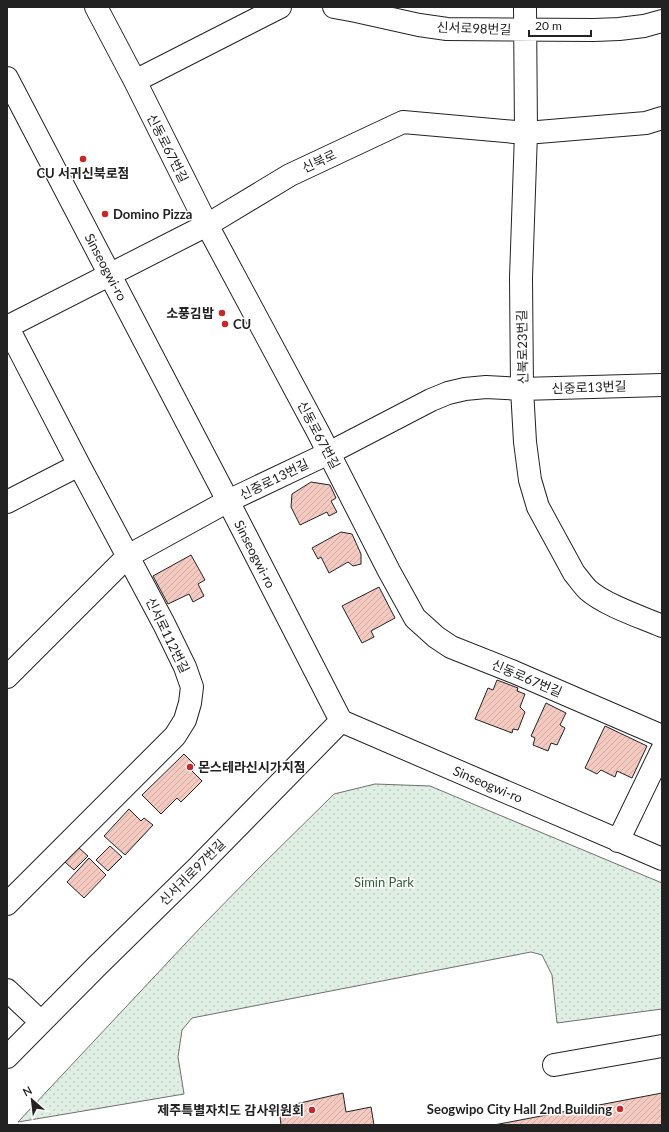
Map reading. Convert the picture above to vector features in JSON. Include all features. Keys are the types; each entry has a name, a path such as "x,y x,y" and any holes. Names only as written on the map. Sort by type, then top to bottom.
{"street":[{"name":"신동로67번길","path":"96,7 207,225 415,618 436,637 451,647 514,672 662,736"},
{"path":"135,81 280,7"},
{"name":"신서로98번길","path":"334,7 419,26 447,29 565,31 619,29 644,26 662,21"},
{"name":"신북로23번길","path":"525,7 526,133 521,278 522,389 528,465 533,492 538,507 581,583 603,600 662,626"},
{"name":"Sinseogwi-ro","path":"7,78 341,721 662,859"},
{"name":"신북로","path":"7,327 207,225 290,175 402,122 526,133 646,123 662,118"},
{"name":"신서로112번길","path":"7,327 164,624 185,667 192,687 190,704 185,720 175,736 7,904"},
{"name":"신중로13번길","path":"7,677 128,556 228,502 329,453 431,400 448,393 465,389 486,387 522,389 662,385"},
{"path":"7,502 79,465"},
{"name":"신서귀로97번길","path":"7,1057 197,868 341,721"},
{"path":"618,841 662,750"},
{"path":"7,990 41,1022"},
{"path":"554,1065 662,1046"}],"green space":[{"name":"Simin Park","path":"375,784 430,786 662,883 662,1009 557,1023 552,975 542,955 531,952 192,1018 182,1030 178,1057 184,1094 18,1122 200,928 334,794"}],"building":[{"path":"311,482 330,485 336,498 331,501 337,512 329,516 327,512 300,525 291,507 292,494"},
{"path":"341,532 352,534 361,554 361,564 353,566 348,562 329,573 321,557 318,559 312,548"},
{"path":"191,555 205,580 198,584 204,596 193,602 189,594 168,604 153,576"},
{"path":"379,587 395,618 371,631 374,637 362,643 342,606"},
{"path":"497,680 518,688 517,691 525,694 520,707 525,712 518,730 513,729 512,733 475,719 488,688 493,690"},
{"path":"546,703 566,713 560,725 565,728 557,745 551,743 548,751 533,745 535,738 531,736"},
{"path":"605,726 647,746 632,778 617,771 615,777 601,770 597,774 585,768"},
{"path":"184,754 195,765 191,770 202,781 181,802 177,798 161,814 142,795"},
{"path":"129,809 141,821 144,818 153,825 125,855 104,836"},
{"path":"110,846 122,857 108,871 96,860"},
{"path":"79,848 88,856 74,870 65,862"},
{"path":"89,858 106,875 84,898 67,882"},
{"name":"제주특별자치도 감사위원회","path":"343,1093 346,1112 371,1107 374,1125 281,1125 279,1108"},
{"name":"Seogwipo City Hall 2nd Building","path":"662,1093 662,1125 494,1125"}],"place":[{"name":"CU 서귀신북로점","path":"83,159"},
{"name":"Domino Pizza","path":"105,214"},
{"name":"소풍김밥","path":"222,313"},
{"name":"CU","path":"225,324"},
{"name":"몬스테라신시가지점","path":"190,767"},
{"name":"Seogwipo City Hall 2nd Building","path":"620,1109"},
{"name":"제주특별자치도 감사위원회","path":"312,1110"}]}
